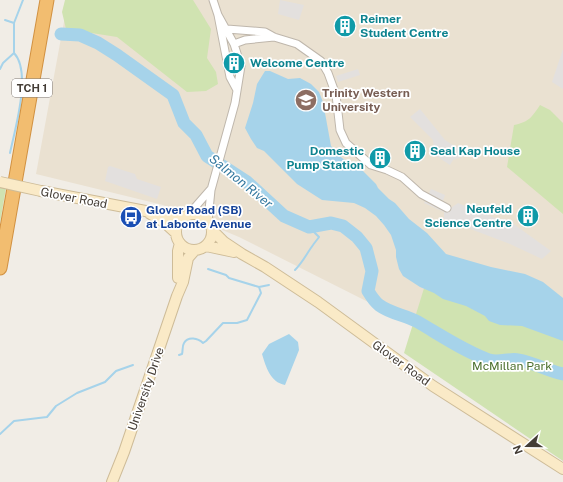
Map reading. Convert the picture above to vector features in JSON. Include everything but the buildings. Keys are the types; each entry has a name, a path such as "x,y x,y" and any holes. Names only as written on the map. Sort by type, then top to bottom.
{"highway":[{"name":"TCH 1","path":"0,268 47,0"}],"main road":[{"name":"Glover Road","path":"0,182 148,212 186,216"},
{"name":"Glover Road","path":"148,212 164,222 176,233"},
{"path":"200,214 208,220 212,231 211,239 206,246 195,250 189,249 180,243 176,233 178,222 186,216 200,214"},
{"name":"Glover Road","path":"212,231 224,242 318,302 433,386 563,469"},
{"name":"University Drive","path":"178,296 178,251 180,243"},
{"name":"Glover Road","path":"206,246 242,254"},
{"name":"University Drive","path":"112,482 124,452 183,282 187,261 195,250"}],"street":[{"path":"213,0 218,15 230,77 237,90"},
{"path":"208,220 211,189 237,90 240,66 234,44 218,15"},
{"path":"227,29 265,32 297,44 321,62 328,73 336,95 340,130 342,138 346,143 371,165 402,177 421,194 447,208"},
{"path":"234,44 245,40 274,36"},
{"path":"186,216 211,189"}],"shaded area":[{"name":"Trinity Western University","path":"68,0 563,0 563,333 417,322 392,314 239,237 163,205 36,174"},
{"path":"280,0 304,5 299,20 278,14"},
{"path":"563,49 563,89 552,82"},
{"path":"358,69 360,75 338,82 336,76"},
{"path":"420,109 445,140 464,152 462,157 453,160 450,165 433,154 433,140 410,117"},
{"path":"110,166 135,174 137,179 161,187 157,199 105,181 108,167"},
{"path":"431,189 445,195 443,201 428,195"},
{"path":"426,200 448,210 458,203 495,218 508,220 551,251 542,259 510,244 444,219 444,212 424,203"}],"green space":[{"path":"65,0 193,0 211,29 207,58 216,72 218,84 206,91 187,92 117,37 66,29 62,12"},
{"path":"540,105 550,110 563,123 563,214 507,167 514,125 530,118"},
{"path":"0,187 6,188 0,223"},
{"name":"McMillan Park","path":"429,272 563,333 563,461 404,353"}],"water":[{"path":"265,71 270,71 288,79 300,78 311,84 319,92 323,102 331,146 342,158 363,171 409,219 427,233 446,254 491,267 525,274 543,282 563,298 563,341 522,326 500,325 489,321 485,316 466,306 443,299 420,287 403,276 399,269 396,250 391,235 376,216 365,208 354,203 322,200 297,184 264,151 257,148 245,128 257,84"},
{"path":"289,334 298,342 299,350 285,385 276,381 269,373 262,354 269,344"}],"waterway":[{"path":"10,153 21,101 22,87 22,73 19,62 14,53 14,23 23,0"},
{"name":"Salmon River","path":"5,20 14,23"},
{"name":"Salmon River","path":"61,34 80,35 98,43 173,95 184,123 196,135 207,156 247,182 284,216 309,227 331,223 343,226 357,237 366,248 372,271 368,291 379,305 413,320 462,348 489,360 519,360 563,374"},
{"path":"0,69 3,63 14,53"},
{"path":"295,270 319,237 309,227"},
{"path":"208,269 226,275 229,278 259,287"},
{"path":"179,355 182,354 183,344 188,339 196,339 203,343 223,323 237,323 247,320 261,293 259,287 269,285"},
{"path":"0,434 14,421 47,417 56,406 77,393 105,382 116,371 133,365"}],"place":[{"name":"Reimer Student Centre","path":"345,26"},
{"name":"Welcome Centre","path":"234,63"},
{"name":"Trinity Western University","path":"306,100"},
{"name":"Seal Kap House","path":"415,151"},
{"name":"Domestic Pump Station","path":"380,158"},
{"name":"Neufeld Science Centre","path":"528,216"},
{"name":"Glover Road (SB) at Labonte Avenue","path":"131,217"}]}
